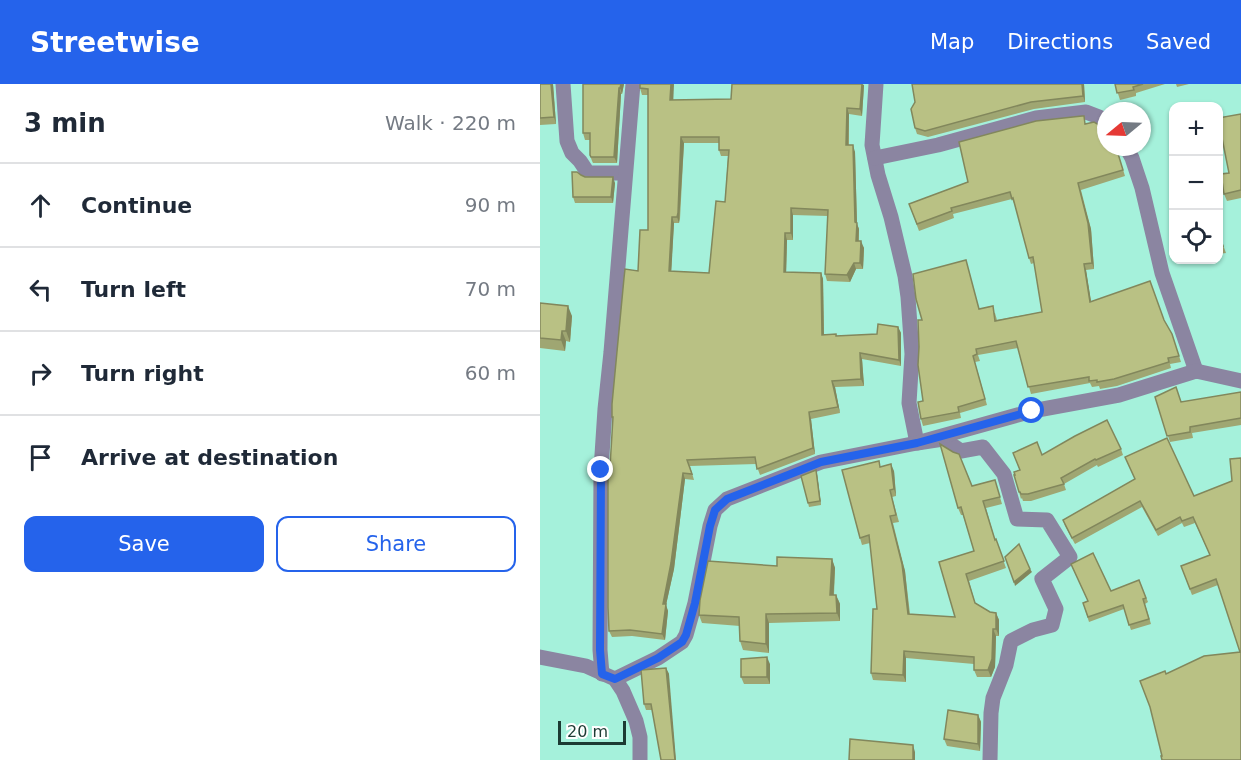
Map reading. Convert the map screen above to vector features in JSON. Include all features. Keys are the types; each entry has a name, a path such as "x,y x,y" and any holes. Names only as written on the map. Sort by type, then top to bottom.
{"street":[{"path":"563,84 567,141 572,153 588,173 625,173"},
{"path":"609,676 600,650 601,470 633,84"},
{"path":"876,84 872,145 905,276 912,354 909,403 917,443"},
{"path":"875,158 1043,117 1086,112 1097,116"},
{"path":"1131,156 1142,188 1162,273 1196,371"},
{"path":"917,443 1032,411 1119,395 1196,371 1241,381"},
{"path":"609,676 658,658 682,642 695,603 715,510 727,499 821,462 943,439 961,451 983,447 1004,474 1017,519 1047,520 1070,557 1042,579 1056,609 1052,625 1033,630 1011,641 1006,665 993,698 990,760"},
{"path":"540,657 586,666 609,676 623,691 636,721 640,737 640,760"}],"building":[{"path":"540,84 551,84 554,117 540,118"},
{"path":"583,84 621,84 614,157 591,157 590,155 590,133 583,133"},
{"path":"640,84 671,84 670,100 731,99 732,84 862,84 860,109 847,108 846,145 853,145 856,241 861,241 860,263 854,263 847,275 825,274 828,210 791,208 791,233 785,233 784,272 821,273 822,335 877,334 878,324 898,327 899,360 860,353 861,379 832,381 838,407 809,412 813,448 757,469 755,457 687,460 692,474 683,473 663,604 666,604 662,634 630,630 609,631 608,607 608,467 610,467 612,404 624,278 625,269 638,271 640,230 648,230 648,89 640,88","holes":["681,137 719,137 719,150 729,150 725,202 716,201 709,273 669,271 672,217 677,217 678,213"]},
{"path":"912,84 1082,84 1083,96 1031,102 925,131 915,128 911,109 915,102"},
{"path":"1115,84 1143,84 1133,87 1134,90 1117,93"},
{"path":"1241,114 1241,190 1224,194 1223,174 1229,173 1223,143 1223,117"},
{"path":"1084,116 1085,124 1097,124 1097,156 1119,156 1123,170 1078,183 1088,223 1092,263 1084,264 1090,302 1150,281 1179,356 1168,358 1169,362 1114,379 1097,382 1097,380 1089,381 1089,377 1028,387 1016,341 976,349 977,354 973,356 985,399 958,407 959,412 921,419 918,402 923,401 918,365 918,320 922,320 916,299 913,274 966,260 979,309 993,306 995,321 1042,312 1033,257 1029,258 1010,192 951,208 952,211 917,224 909,204 968,182 959,142 1036,121"},
{"path":"572,172 585,177 613,177 611,197 573,197"},
{"path":"540,303 568,306 566,331 562,331 561,340 540,338"},
{"path":"1176,387 1181,402 1241,392 1241,418 1190,427 1190,432 1167,436 1155,397"},
{"path":"1107,420 1121,449 1095,459 1061,478 1064,484 1028,494 1019,492 1014,472 1020,470 1013,453 1037,442 1042,455"},
{"path":"1167,438 1194,496 1232,481 1230,459 1241,458 1241,760 1162,760 1150,707 1140,681 1165,671 1166,674 1204,656 1240,652 1216,579 1190,589 1181,566 1210,555 1193,517 1182,521 1180,517 1156,530 1140,501 1072,538 1063,520 1135,479 1125,457"},
{"path":"940,444 959,454 972,486 995,480 1000,497 983,501 1004,561 966,574 975,603 996,613 992,659 988,670 974,670 974,657 904,651 903,675 871,673 873,609 877,609 869,535 860,538 842,470 879,461 880,467 891,464 894,489 890,490 896,515 890,516 902,564 908,614 955,617 939,562 974,551 961,507 958,508"},
{"path":"816,470 820,501 808,503 801,476"},
{"path":"1019,544 1030,569 1014,582 1005,557"},
{"path":"1093,553 1111,591 1139,580 1146,598 1143,599 1149,619 1129,625 1123,605 1088,617 1083,603 1088,601 1071,564"},
{"path":"777,557 832,559 830,595 836,595 837,613 766,614 766,644 740,641 739,617 699,615 708,561 777,566"},
{"path":"767,657 767,677 741,677 741,659"},
{"path":"666,668 675,760 661,760 651,704 644,704 641,670"},
{"path":"948,710 978,715 978,744 944,739"},
{"path":"850,739 913,745 913,760 849,760"}],"route":[{"path":"601,470 600,650 602,674 615,679 658,658 682,642 695,603 715,510 727,499 821,462 917,443 1032,411"}]}
